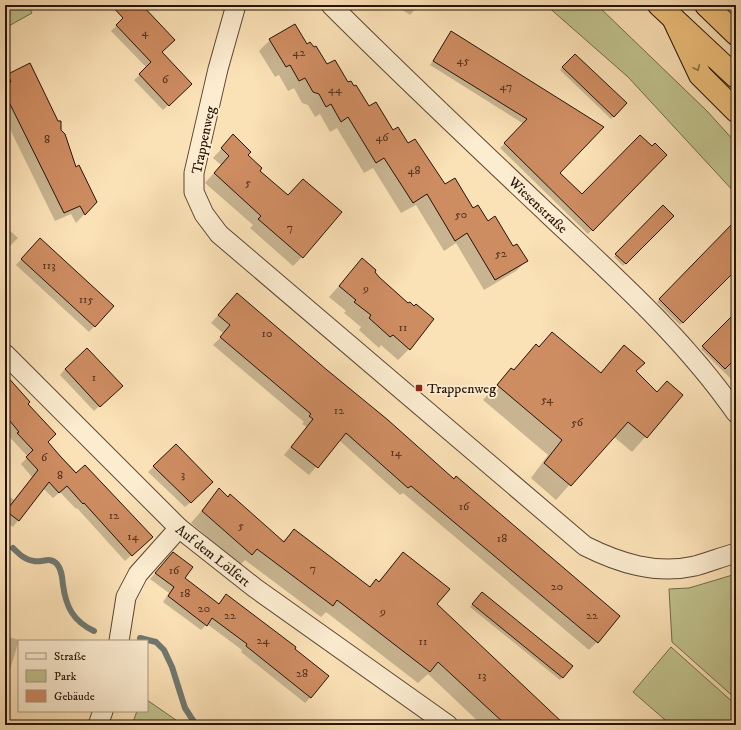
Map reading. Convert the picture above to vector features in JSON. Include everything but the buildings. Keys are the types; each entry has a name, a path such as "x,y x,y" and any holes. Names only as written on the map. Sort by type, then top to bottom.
{"highway":[{"path":"706,5 736,34"},
{"path":"666,13 736,77"},
{"path":"666,13 700,75 736,111"}],"street":[{"name":"Trappenweg","path":"236,5 218,70 194,173 194,192 204,214 219,234 585,546 628,565 653,568 694,566 736,553"},
{"name":"Wiesenstraße","path":"331,5 440,112 638,299 702,367 736,413"},
{"name":"Auf dem Lölfert","path":"5,354 179,528 255,588 448,725"},
{"path":"119,640 126,597 138,574 179,528"},
{"path":"98,725 102,712"}],"green space":[{"path":"5,5 28,5 32,13 5,28"},
{"path":"546,5 597,5 707,111 736,143 736,194 628,77"},
{"path":"736,574 736,699 672,642 669,589 689,588"},
{"path":"671,647 736,705 736,725 671,725 633,692"},
{"path":"148,701 183,725 132,725 137,712 148,712"}],"waterway":[{"path":"13,548 25,558 37,561 52,560 57,564 62,574 64,593 69,607 81,623 94,631"},
{"path":"140,638 156,642 164,650 172,667 185,708 196,725"}],"place":[{"name":"Trappenweg","path":"419,388"}]}
